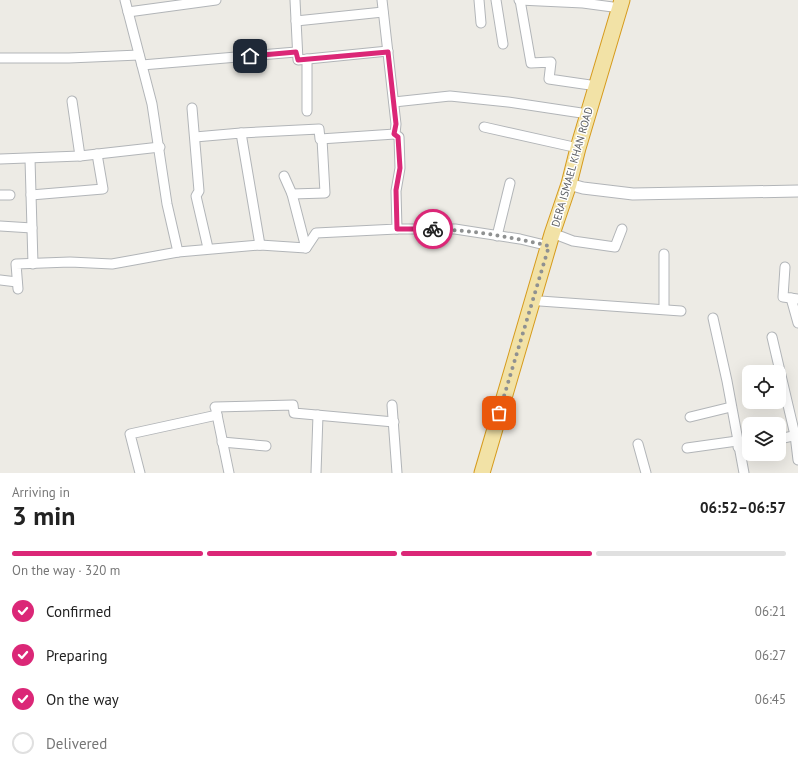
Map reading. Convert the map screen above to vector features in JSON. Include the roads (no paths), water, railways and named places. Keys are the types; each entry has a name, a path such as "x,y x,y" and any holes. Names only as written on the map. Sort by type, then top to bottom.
{"highway":[{"name":"DERA ISMAEL KHAN ROAD","path":"573,185 578,148 624,3"},
{"name":"DERA ISMAEL KHAN ROAD","path":"482,473 554,241 584,151 624,3"},
{"name":"DERA ISMAEL KHAN ROAD","path":"490,473 540,301 554,241"}],"street":[{"path":"125,0 152,104 160,147 167,204 178,252"},
{"path":"128,12 216,0"},
{"path":"294,0 296,52 298,60 388,52"},
{"path":"382,0 396,124 394,134"},
{"path":"479,0 481,23"},
{"path":"496,0 503,44"},
{"path":"597,86 549,79 551,62 531,63 520,0 624,3"},
{"path":"296,21 383,12"},
{"path":"142,65 296,52"},
{"path":"0,58 69,58 139,55"},
{"path":"307,59 307,111"},
{"path":"394,102 450,96 508,102 588,114"},
{"path":"72,101 80,156"},
{"path":"192,108 199,191 196,196 208,248"},
{"path":"484,127 578,148"},
{"path":"195,137 319,129 320,139 322,139 325,193 292,194"},
{"path":"241,133 260,245"},
{"path":"322,139 394,134 398,137 400,168 396,190 397,229"},
{"path":"0,159 80,156 160,147"},
{"path":"31,195 104,189 97,154"},
{"path":"30,159 33,264"},
{"path":"284,176 292,194 306,248"},
{"path":"497,236 510,183"},
{"path":"573,185 633,194 798,192"},
{"path":"0,226 32,228"},
{"path":"306,248 316,233 397,229 455,229 497,236 554,241 573,241 615,247 622,229"},
{"path":"0,280 17,285 16,264 70,262 112,264 208,248 260,245 306,248"},
{"path":"664,254 664,309"},
{"path":"785,267 783,297 794,298 798,322"},
{"path":"540,301 681,311"},
{"path":"713,318 744,473"},
{"path":"772,337 794,408 798,460"},
{"path":"140,473 130,434 215,408 293,405 294,413 394,422"},
{"path":"392,405 397,473"},
{"path":"690,417 731,407"},
{"path":"215,408 229,473"},
{"path":"316,473 318,415"},
{"path":"786,437 797,435"},
{"path":"222,442 266,446"},
{"path":"638,444 646,473"},
{"path":"687,448 742,444"}]}
